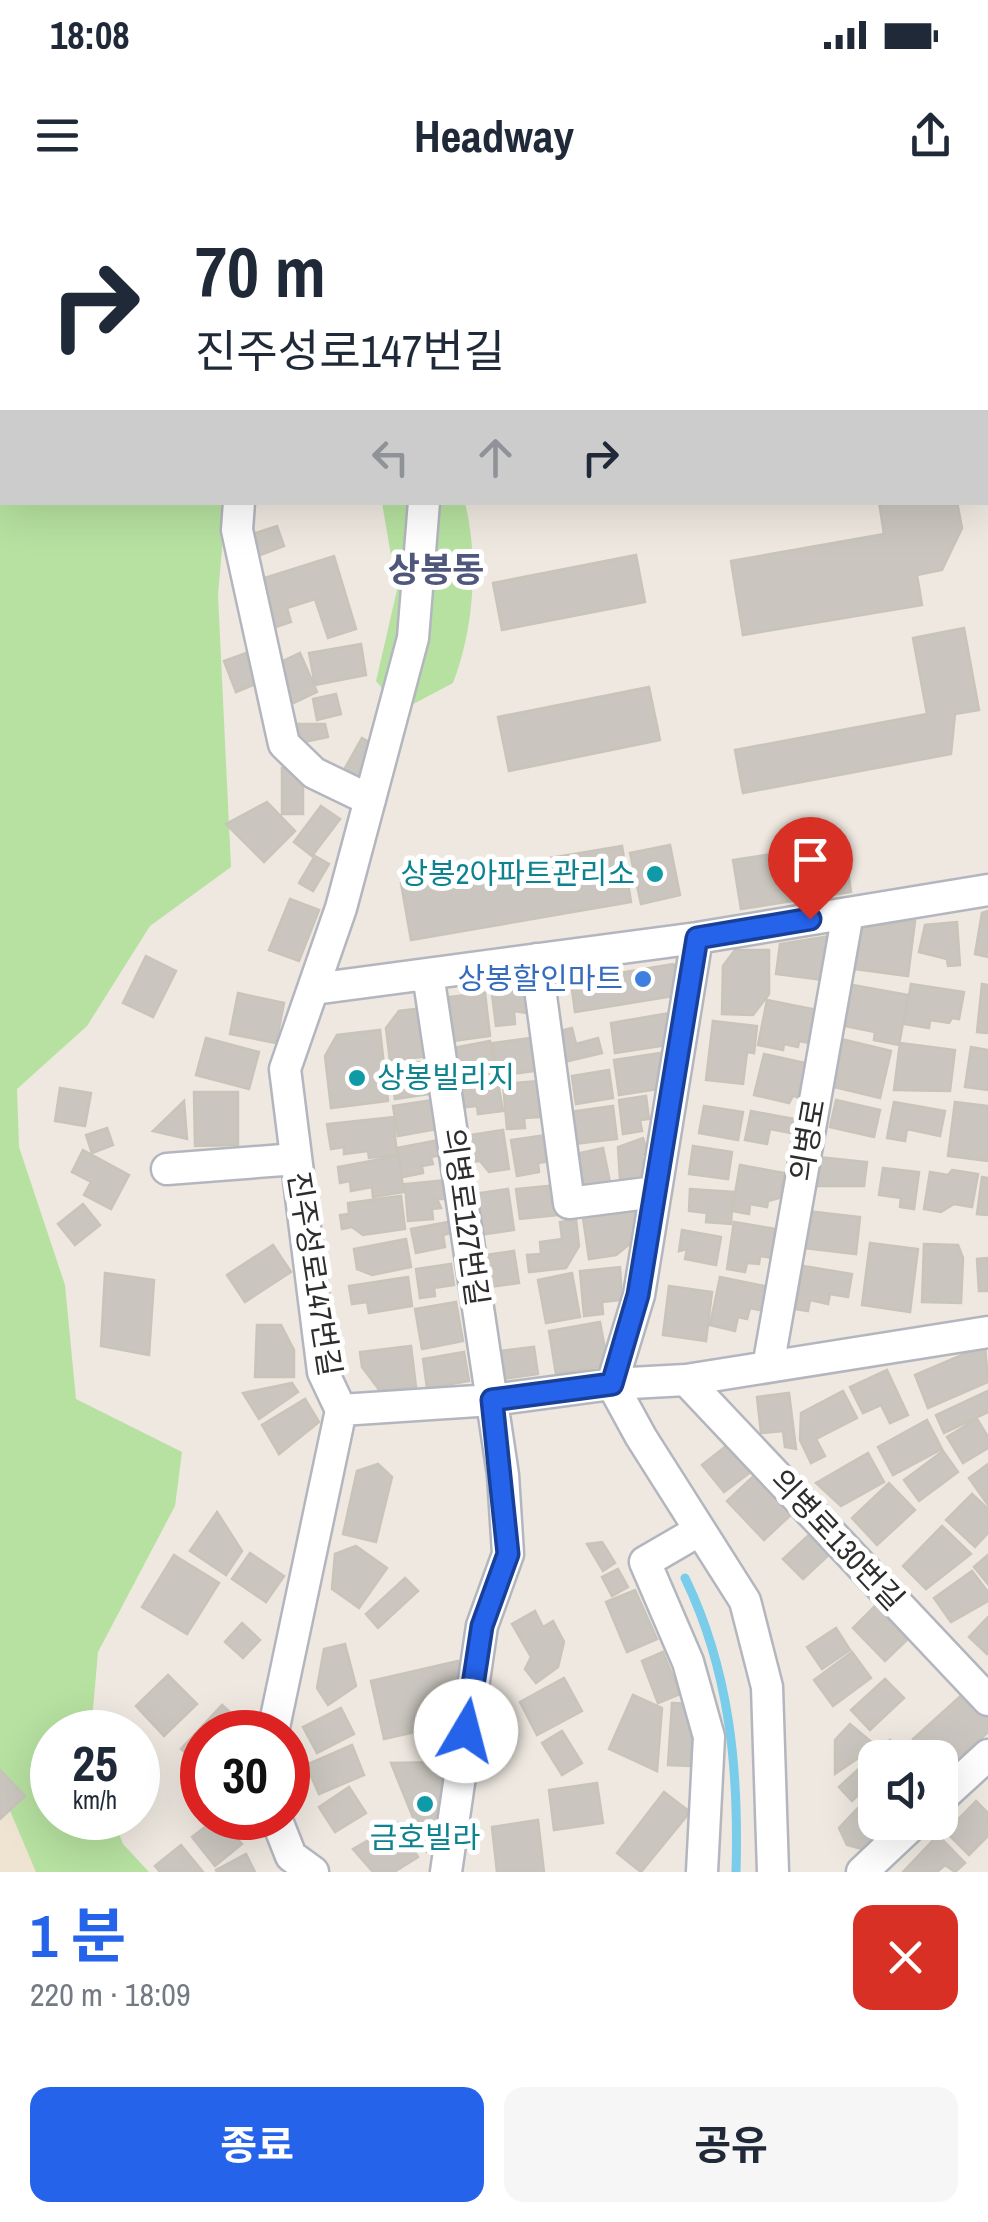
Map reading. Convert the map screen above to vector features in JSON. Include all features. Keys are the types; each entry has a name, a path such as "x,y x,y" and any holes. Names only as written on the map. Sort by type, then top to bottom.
{"street":[{"path":"239,505 237,530 284,744 314,772 370,800"},
{"name":"진주성로147번길","path":"424,505 413,638 314,989 285,1068 323,1372 341,1410 492,1400 612,1384"},
{"path":"314,989 697,938 988,890"},
{"name":"의병로","path":"768,1367 848,913"},
{"path":"697,938 638,1295 612,1384 745,1601 766,1686 773,1872"},
{"path":"536,960 569,1202 655,1192"},
{"name":"의병로127번길","path":"428,974 492,1400 508,1554 482,1626 446,1872"},
{"path":"168,1169 296,1159"},
{"path":"612,1384 686,1380 988,1332"},
{"name":"의병로130번길","path":"686,1380 988,1700"},
{"path":"277,1710 341,1410"},
{"path":"700,1530 645,1562 688,1662 709,1737 702,1872"},
{"path":"958,1782 988,1754"},
{"path":"285,1840 292,1856 313,1872"},
{"path":"862,1872 896,1840"}],"shaded area":[{"path":"0,1778 40,1872 0,1872"}],"green space":[{"path":"0,505 226,505 218,595 231,867 150,926 87,1026 17,1089 19,1147 65,1285 76,1399 182,1452 175,1506 98,1652 93,1710 30,1710 30,1840 121,1840 149,1872 36,1872 0,1787"},
{"path":"382,505 465,505 473,570 470,617 460,662 453,683 400,711 376,681 397,590"}],"building":[{"path":"879,505 958,505 962,528 942,570 917,575 922,605 743,635 731,561 884,534"},
{"path":"277,526 284,546 258,556 250,535"},
{"path":"636,555 645,602 502,630 493,583"},
{"path":"334,556 356,629 328,638 315,599 287,608 291,622 270,629 255,581"},
{"path":"964,628 979,710 955,714 951,754 743,793 735,750 927,714 913,638"},
{"path":"361,644 366,675 315,685 309,653"},
{"path":"246,653 258,683 236,692 224,661"},
{"path":"300,653 317,692 287,706 270,667"},
{"path":"649,687 660,740 509,771 498,717"},
{"path":"336,694 341,714 317,720 313,699"},
{"path":"294,724 325,724 328,737 299,743"},
{"path":"362,738 376,746 355,783 341,775"},
{"path":"282,768 303,768 303,814 282,814"},
{"path":"267,802 295,831 264,862 226,824"},
{"path":"321,806 340,819 312,856 294,842"},
{"path":"844,843 851,892 741,909 733,860"},
{"name":"상봉2아파트관리소","path":"670,845 680,895 641,904 630,853"},
{"path":"622,846 631,902 411,940 401,883"},
{"path":"315,856 329,864 313,891 299,883"},
{"path":"290,899 319,910 299,961 269,950"},
{"path":"988,911 988,957 975,954 982,913"},
{"path":"915,921 908,976 846,968 851,929"},
{"path":"957,922 960,965 948,966 947,959 919,952 925,925"},
{"path":"830,936 824,980 776,974 780,944"},
{"path":"735,950 769,950 769,994 753,1015 722,1014 723,966"},
{"path":"146,956 176,971 153,1017 123,1003"},
{"path":"673,964 689,980 673,996 575,1012 571,981"},
{"path":"847,984 908,995 899,1045 874,1040 875,1032 840,1025"},
{"path":"911,984 964,992 959,1019 952,1018 949,1023 930,1020 929,1028 904,1024"},
{"path":"982,984 988,985 988,1033 977,1032"},
{"path":"530,989 527,1013 514,1011 515,1024 496,1026 492,994"},
{"path":"238,993 284,1003 276,1043 230,1034"},
{"path":"485,993 490,1036 445,1042 440,998"},
{"path":"767,1000 822,1011 815,1044 799,1041 798,1047 784,1044 783,1050 758,1045"},
{"path":"424,1008 429,1056 390,1061 386,1028 399,1011"},
{"path":"670,1013 674,1044 615,1053 611,1023"},
{"path":"713,1021 757,1026 754,1053 747,1052 743,1084 706,1080"},
{"path":"572,1028 576,1044 598,1038 602,1053 560,1063 552,1033"},
{"name":"상봉빌리지","path":"380,1030 388,1101 331,1108 325,1056 337,1035"},
{"path":"538,1037 542,1070 497,1076 493,1043"},
{"path":"206,1038 259,1052 249,1089 196,1075"},
{"path":"837,1038 891,1051 880,1098 826,1085"},
{"path":"490,1041 496,1072 477,1076 474,1063 456,1066 453,1048"},
{"path":"900,1043 955,1050 950,1091 894,1090"},
{"path":"971,1047 988,1050 988,1090 965,1087"},
{"path":"673,1051 665,1088 619,1095 614,1060"},
{"path":"764,1054 814,1065 806,1099 793,1096 789,1103 754,1095"},
{"path":"431,1061 436,1093 395,1099 390,1066"},
{"path":"609,1070 613,1098 576,1104 572,1076"},
{"path":"538,1081 540,1117 524,1118 525,1128 507,1129 503,1084"},
{"path":"498,1083 503,1111 478,1114 477,1106 458,1108 455,1090"},
{"path":"60,1088 91,1093 85,1126 55,1121"},
{"path":"194,1092 238,1092 238,1145 195,1146"},
{"path":"646,1096 649,1119 640,1120 642,1131 623,1134 619,1100"},
{"path":"433,1100 437,1129 398,1136 393,1106"},
{"path":"836,1100 880,1110 874,1137 830,1127"},
{"path":"184,1101 187,1139 153,1131"},
{"path":"894,1102 945,1111 940,1136 907,1129 905,1141 887,1138"},
{"path":"955,1102 988,1106 988,1161 948,1156"},
{"path":"613,1106 617,1139 573,1144 569,1112"},
{"path":"704,1106 743,1112 738,1140 699,1133"},
{"path":"751,1111 794,1119 791,1133 770,1129 767,1144 745,1140"},
{"path":"393,1117 397,1155 369,1158 368,1151 344,1154 344,1147 331,1149 327,1124"},
{"path":"107,1128 113,1145 92,1153 86,1135"},
{"path":"503,1130 509,1169 489,1172 480,1161 468,1162 464,1136"},
{"path":"554,1134 558,1160 538,1163 539,1172 517,1176 511,1140"},
{"path":"643,1138 648,1154 642,1155 644,1178 620,1179 618,1147"},
{"path":"439,1140 442,1155 431,1157 433,1164 422,1166 423,1173 403,1177 397,1148"},
{"path":"693,1146 732,1152 728,1179 689,1174"},
{"path":"603,1148 610,1182 583,1188 576,1154"},
{"path":"83,1150 129,1175 111,1209 84,1195 91,1182 72,1172"},
{"path":"398,1156 404,1192 373,1197 372,1187 351,1191 350,1181 340,1183 338,1167"},
{"path":"818,1157 867,1162 864,1186 815,1186"},
{"path":"740,1165 784,1173 779,1198 768,1201 767,1207 750,1204 749,1214 732,1211"},
{"path":"883,1168 919,1172 914,1209 900,1207 901,1198 879,1195"},
{"path":"952,1170 978,1174 972,1207 954,1204 941,1212 924,1209 930,1172 948,1175"},
{"path":"982,1177 988,1178 988,1215 977,1214"},
{"path":"446,1180 447,1199 437,1199 441,1208 432,1209 433,1219 408,1221 405,1184"},
{"path":"556,1185 559,1215 520,1219 516,1189"},
{"path":"508,1189 514,1230 479,1235 473,1194"},
{"path":"690,1189 733,1192 731,1224 706,1222 707,1213 689,1211"},
{"path":"401,1196 405,1229 363,1235 352,1227 342,1229 340,1215 349,1214 348,1203"},
{"path":"83,1204 100,1225 75,1245 58,1224"},
{"path":"637,1211 641,1235 616,1255 589,1259 583,1218"},
{"path":"807,1211 860,1217 856,1254 803,1248"},
{"path":"576,1220 579,1246 566,1268 529,1272 527,1255 541,1254 540,1242 562,1239 560,1222"},
{"path":"448,1222 450,1233 443,1235 445,1247 416,1253 411,1229"},
{"path":"734,1222 782,1230 778,1259 760,1256 759,1264 747,1263 745,1272 727,1269"},
{"path":"682,1230 721,1237 716,1265 685,1259 687,1249 679,1251"},
{"path":"406,1239 411,1267 372,1275 357,1269 354,1249"},
{"path":"870,1243 918,1249 910,1312 862,1305"},
{"path":"924,1244 958,1245 963,1258 961,1303 922,1302"},
{"path":"273,1245 291,1272 245,1302 227,1275"},
{"path":"514,1251 519,1283 482,1288 478,1256"},
{"path":"988,1258 988,1291 979,1291 977,1259"},
{"path":"451,1264 454,1285 434,1288 435,1296 420,1298 416,1269"},
{"path":"803,1266 852,1274 848,1297 830,1294 828,1304 810,1300 808,1311 795,1309"},
{"path":"620,1267 622,1300 602,1302 603,1314 584,1316 580,1271"},
{"path":"105,1273 154,1280 149,1355 101,1346"},
{"path":"572,1273 580,1317 546,1323 538,1280"},
{"path":"408,1277 412,1306 369,1313 367,1302 352,1304 349,1286"},
{"path":"720,1277 769,1287 764,1311 750,1308 747,1319 738,1317 735,1331 710,1325"},
{"path":"669,1286 712,1292 706,1341 663,1335"},
{"path":"456,1302 463,1341 422,1349 415,1309"},
{"path":"600,1322 608,1365 556,1374 549,1331"},
{"path":"257,1325 281,1325 294,1350 294,1377 255,1377"},
{"path":"985,1345 988,1382 928,1408 915,1375"},
{"path":"411,1346 416,1387 380,1391 362,1367 360,1352"},
{"path":"534,1347 538,1374 496,1380 492,1352"},
{"path":"464,1352 469,1381 427,1388 423,1359"},
{"path":"887,1370 908,1415 890,1423 881,1405 863,1413 850,1387"},
{"path":"292,1383 298,1392 259,1419 243,1393"},
{"path":"843,1391 857,1418 816,1439 825,1456 811,1463 800,1440 801,1413"},
{"path":"988,1391 988,1412 944,1433 936,1415"},
{"path":"789,1393 796,1449 785,1447 783,1431 761,1433 757,1397"},
{"path":"305,1399 319,1422 279,1454 262,1425"},
{"path":"977,1419 988,1437 988,1448 963,1463 947,1437"},
{"path":"927,1420 942,1449 893,1475 878,1447"},
{"path":"730,1443 752,1471 724,1492 702,1465"},
{"path":"943,1451 958,1472 919,1501 904,1480"},
{"path":"868,1453 884,1482 841,1506 816,1483"},
{"path":"378,1464 392,1477 376,1542 343,1534 357,1471"},
{"path":"988,1464 988,1505 969,1478"},
{"path":"759,1471 796,1510 764,1540 727,1501"},
{"path":"889,1483 915,1510 877,1545 852,1518"},
{"path":"972,1494 988,1509 988,1533 975,1547 946,1520"},
{"path":"217,1512 242,1551 226,1575 190,1551"},
{"path":"942,1526 971,1554 926,1589 903,1566"},
{"path":"812,1532 832,1552 803,1579 783,1559"},
{"path":"602,1542 615,1563 603,1571 587,1544"},
{"path":"356,1546 387,1568 359,1608 332,1589 335,1554"},
{"path":"250,1553 284,1576 266,1602 232,1579"},
{"path":"174,1555 219,1583 187,1634 142,1607"},
{"path":"988,1555 988,1584 974,1567"},
{"path":"618,1569 628,1587 612,1596 602,1577"},
{"path":"972,1571 988,1592 988,1601 951,1622 934,1598"},
{"path":"405,1578 418,1591 378,1628 366,1614"},
{"path":"635,1590 657,1639 627,1652 606,1602"},
{"path":"880,1601 912,1635 885,1661 853,1628"},
{"path":"535,1611 543,1627 553,1621 564,1642 558,1667 536,1683 525,1669 531,1657 512,1624"},
{"path":"988,1617 988,1653 987,1654 969,1637"},
{"path":"242,1623 260,1640 243,1658 225,1642"},
{"path":"836,1628 850,1650 822,1669 807,1647"},
{"path":"345,1644 356,1686 328,1705 317,1688 324,1649"},
{"path":"663,1652 680,1694 658,1703 642,1661"},
{"path":"852,1652 871,1678 833,1706 814,1680"},
{"path":"458,1661 468,1704 437,1711 441,1726 384,1739 371,1681"},
{"path":"168,1675 197,1704 191,1710 180,1710 180,1720 164,1736 160,1732 160,1710 140,1710 136,1706"},
{"path":"564,1678 582,1711 537,1735 520,1702"},
{"path":"885,1679 904,1698 870,1730 851,1710"},
{"path":"965,1692 988,1718 988,1732 958,1759 958,1740 913,1739"},
{"path":"633,1695 662,1708 657,1771 609,1749"},
{"path":"672,1703 694,1704 690,1766 668,1765"},
{"path":"341,1708 354,1734 317,1753 310,1740 310,1724"},
{"path":"850,1724 869,1740 858,1740 858,1758 835,1774 835,1740"},
{"path":"562,1731 582,1763 562,1775 542,1743"},
{"path":"352,1745 364,1775 319,1794 310,1763"},
{"name":"금호빌라","path":"442,1762 444,1845 427,1852 391,1763"},
{"path":"858,1769 858,1795 852,1801 839,1787"},
{"path":"0,1770 25,1796 0,1819"},
{"path":"597,1783 603,1823 554,1830 549,1790"},
{"path":"349,1787 366,1813 335,1832 319,1807"},
{"path":"664,1792 690,1812 641,1872 617,1853"},
{"path":"976,1801 988,1813 988,1836 969,1855 954,1840 958,1840 958,1820"},
{"path":"858,1808 858,1840 885,1840 874,1852 847,1845 839,1828"},
{"path":"538,1820 544,1872 497,1872 492,1827"},
{"path":"398,1823 418,1857 394,1872 373,1872 353,1849"},
{"path":"194,1840 238,1840 242,1844 215,1866"},
{"path":"933,1840 943,1840 965,1863 955,1872 945,1865 937,1872 903,1872"},
{"path":"181,1845 203,1872 160,1872 155,1866"},
{"path":"246,1854 255,1872 217,1872 216,1870"}],"waterway":[{"path":"685,1578 712,1649 729,1722 736,1796 736,1872"}],"place":[{"name":"상봉2아파트관리소","path":"655,874"},
{"name":"상봉할인마트","path":"643,979"},
{"name":"상봉빌리지","path":"357,1078"},
{"name":"금호빌라","path":"425,1804"}],"district":[{"name":"상봉동","path":"436,570"}],"route":[{"path":"466,1731 482,1626 508,1554 503,1475 492,1400 612,1384 638,1295 697,938 810,919"}]}
